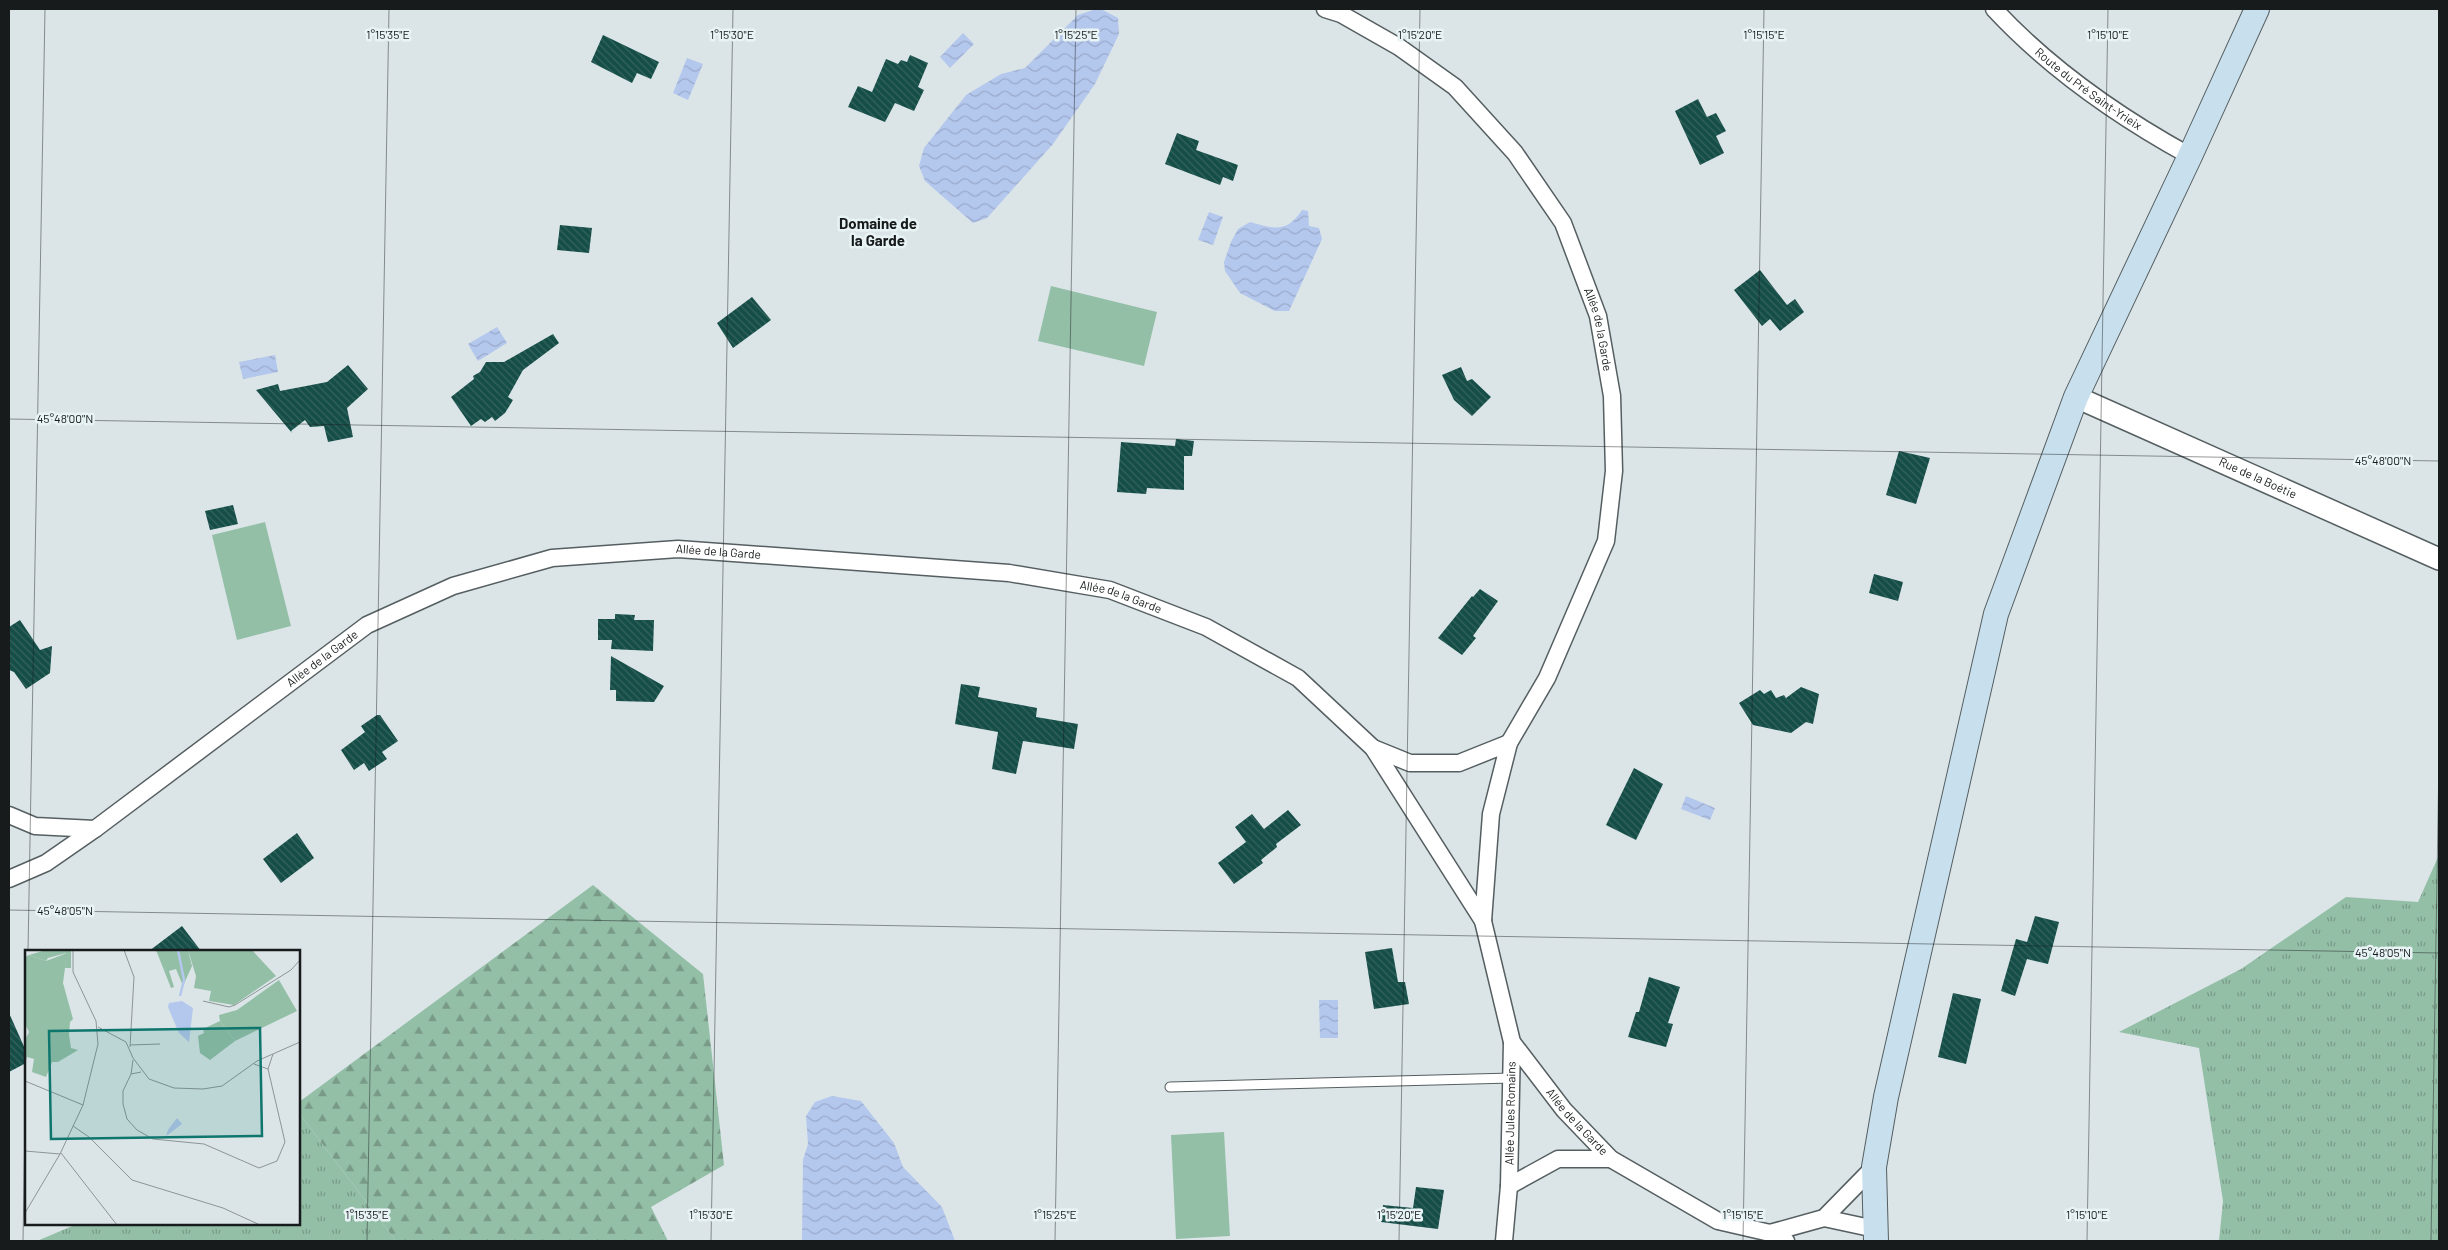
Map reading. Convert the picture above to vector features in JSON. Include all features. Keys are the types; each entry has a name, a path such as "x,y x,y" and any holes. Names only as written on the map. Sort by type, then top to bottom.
{"main road":[{"path":"1875,1235 1874,1167 1886,1097 1996,614 2076,397 2257,9"}],"street":[{"name":"Allée de la Garde","path":"1325,9 1341,14 1399,47 1455,87 1515,153 1563,223 1598,316 1612,396 1614,471 1606,541 1547,678 1509,742 1491,814 1483,921 1512,1042 1564,1110 1611,1159 1718,1221 1770,1232 1786,1241"},
{"name":"Route du Pré Saint-Yrieix","path":"1994,9 2008,24 2090,94 2190,156"},
{"name":"Rue de la Boétie","path":"2076,397 2439,559"},
{"name":"Allée de la Garde","path":"9,879 46,862 95,829 367,625 453,586 552,558 678,549 1009,574 1110,590 1206,627 1298,678 1373,748 1483,921"},
{"name":"Allée de la Garde","path":"1373,748 1410,764 1459,763 1509,742"},
{"path":"9,815 35,826 95,829"},
{"name":"Allée Jules Romains","path":"1504,1241 1509,1186 1512,1042"},
{"name":"Allée Jules Romains","path":"1509,1186 1558,1159 1611,1159"},
{"path":"1824,1218 1874,1167"},
{"name":"Allée de la Garde","path":"1770,1232 1824,1218 1875,1235"}],"lane":[{"path":"1170,1087 1512,1078"}],"green space":[{"path":"1051,286 1157,312 1144,366 1038,341"},
{"path":"265,522 291,626 237,640 212,535"},
{"path":"2439,855 2439,1241 2219,1241 2223,1201 2199,1048 2119,1032 2241,969 2346,897 2418,902"},
{"path":"593,885 703,974 724,1165 651,1207 668,1241 396,1241 300,1114 300,1101"},
{"path":"300,1114 396,1241 37,1241 75,1225 300,1225"},
{"path":"1224,1132 1230,1236 1176,1239 1171,1135"}],"water":[{"path":"1101,9 1118,18 1119,34 1095,84 1053,144 987,218 973,223 925,181 919,166 924,148 966,95 1001,74 1025,68 1078,15"},
{"path":"963,33 974,44 950,68 940,57"},
{"path":"687,58 703,64 688,100 673,93"},
{"path":"1302,210 1308,211 1309,226 1319,228 1322,239 1289,311 1275,311 1240,293 1225,271 1224,262 1238,229 1250,222 1273,227 1285,226 1291,223"},
{"path":"1209,212 1223,217 1213,245 1198,240"},
{"path":"497,327 507,343 478,361 468,344"},
{"path":"275,355 278,372 243,379 239,362"},
{"path":"1686,796 1715,808 1710,820 1681,809"},
{"path":"1319,1000 1338,1000 1338,1038 1320,1038"},
{"path":"832,1096 861,1101 894,1143 903,1167 942,1207 955,1241 802,1241 803,1160 808,1144 806,1116 815,1102"}],"building":[{"path":"603,35 659,62 651,79 637,73 632,83 591,62"},
{"path":"910,55 928,63 918,87 924,90 914,111 895,103 885,122 848,107 858,86 872,92 886,59 898,64 901,60 907,62"},
{"path":"1698,99 1707,117 1716,113 1726,131 1716,136 1724,153 1700,165 1675,111"},
{"path":"1177,133 1199,141 1196,150 1238,165 1233,181 1223,177 1220,185 1165,164"},
{"path":"560,225 592,228 589,253 557,250"},
{"path":"1760,270 1787,305 1795,299 1804,312 1780,331 1770,319 1762,326 1734,290"},
{"path":"752,297 771,320 733,348 717,323"},
{"path":"553,334 559,343 523,370 508,397 513,400 505,413 495,421 492,417 485,422 481,419 471,426 451,397 474,379 473,376 480,372 486,362 504,362"},
{"path":"348,365 368,389 347,408 353,437 328,442 324,426 310,427 305,420 291,431 292,433 256,390 278,384 280,391 327,382"},
{"path":"1461,367 1467,381 1472,379 1491,397 1472,416 1454,400 1442,375"},
{"path":"1176,439 1194,441 1192,456 1184,456 1184,490 1147,488 1146,494 1117,492 1121,442 1175,446"},
{"path":"1899,451 1930,458 1916,504 1886,495"},
{"path":"233,505 238,524 210,530 205,511"},
{"path":"1874,574 1903,582 1898,601 1869,593"},
{"path":"1480,589 1498,601 1473,636 1476,638 1462,655 1438,638 1472,596"},
{"path":"615,614 635,615 634,620 654,620 653,651 611,649 612,640 598,640 598,619 615,619"},
{"path":"20,620 40,650 52,646 50,673 26,689 14,672 9,670 9,627"},
{"path":"611,656 664,686 654,702 616,701 616,690 610,690"},
{"path":"961,684 980,687 978,697 1037,708 1036,717 1078,724 1074,749 1023,741 1016,774 992,769 998,732 955,724"},
{"path":"1801,687 1819,694 1813,724 1806,722 1791,733 1753,725 1739,703 1760,690 1764,694 1771,690 1776,698 1784,695 1786,698"},
{"path":"377,715 380,715 398,741 382,752 387,759 369,771 364,763 354,770 341,750 365,732 361,726"},
{"path":"1634,768 1663,784 1636,840 1606,825"},
{"path":"1288,810 1301,825 1276,844 1277,847 1261,860 1263,863 1234,884 1218,863 1246,842 1235,827 1252,814 1264,829"},
{"path":"297,833 314,858 281,883 263,859"},
{"path":"2035,916 2059,922 2048,964 2027,959 2015,996 2001,991 2016,939 2027,942"},
{"path":"182,926 200,950 150,950"},
{"path":"1392,948 1398,982 1405,982 1409,1004 1374,1009 1365,952"},
{"path":"1649,977 1680,987 1668,1023 1673,1024 1666,1047 1628,1037 1636,1012 1639,1012"},
{"path":"1953,993 1981,999 1966,1064 1938,1057"},
{"path":"9,1013 25,1049 25,1064 9,1072"},
{"path":"1416,1187 1444,1190 1438,1229 1381,1222 1383,1205 1413,1208"}],"district":[{"name":"Domaine de la Garde","path":"878,232"}]}
